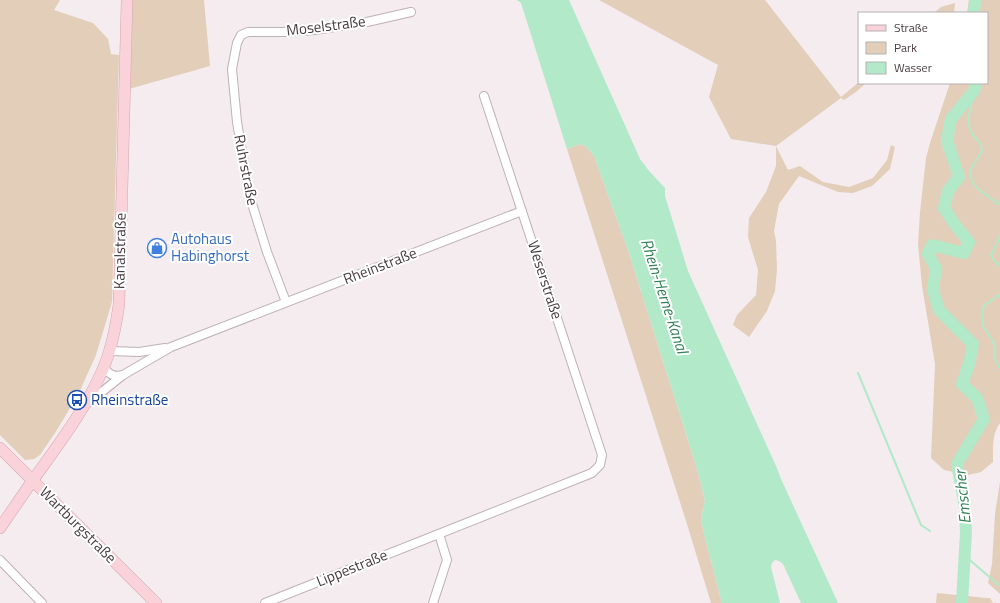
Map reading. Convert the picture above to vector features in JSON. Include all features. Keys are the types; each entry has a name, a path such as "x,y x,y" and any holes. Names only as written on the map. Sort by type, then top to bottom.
{"main road":[{"name":"Kanalstraße","path":"0,528 82,410 104,368 110,351 119,304 127,0"},
{"name":"Wartburgstraße","path":"0,448 156,603"}],"street":[{"name":"Moselstraße","path":"241,35 248,32 315,30 367,22 411,12"},
{"name":"Ruhrstraße","path":"241,35 237,43 232,69 238,129 249,194 267,252 286,302"},
{"name":"Weserstraße","path":"484,96 602,455 600,465"},
{"name":"Rheinstraße","path":"82,410 97,395 123,375 171,347 522,211"},
{"name":"Rheinstraße","path":"110,351 139,352 171,347"},
{"path":"104,368 110,375 123,375"},
{"name":"Lippestraße","path":"265,603 592,473 600,465"},
{"path":"433,603 447,560 439,534"},
{"path":"0,560 42,603"}],"green space":[{"path":"0,0 60,0 54,10 93,23 108,39 111,54 119,55 112,302 96,355 78,395 40,455 34,459 25,460 0,435"},
{"path":"132,0 204,0 210,66 129,89"},
{"path":"599,0 765,0 841,97 858,83 865,84 844,100 841,98 776,146 731,139 709,97 718,65"},
{"path":"969,0 1000,0 1000,423 994,436 993,462 981,472 968,475 944,470 931,458 935,364 922,286 918,244 926,158 950,84 988,84 988,12 967,12"},
{"path":"955,3 954,12 935,12 941,7"},
{"path":"580,144 587,147 594,156 629,253 698,472 705,501 701,518 722,603 711,603 567,149"},
{"path":"891,145 895,147 890,169 872,186 853,193 838,192 799,176 779,204 774,231 776,241 777,269 775,291 767,311 749,337 733,325 737,315 756,295 758,270 748,237 749,218 766,192 776,166 776,146 788,170 800,166 823,182 849,187 873,178 887,160"},
{"path":"1000,482 1000,594 988,583 992,564 995,514"},
{"path":"937,593 990,598 993,603 936,603"}],"water":[{"name":"Rhein-Herne-Kanal","path":"517,0 569,0 640,159 665,188 665,196 688,271 838,603 801,603 783,564 775,560 771,567 780,603 722,603 701,518 705,501 698,472 629,253 594,156 587,147 580,144 567,149 521,3"}],"waterway":[{"name":"Emscher","path":"974,12 975,0"},
{"name":"Emscher","path":"962,603 966,532 965,507 957,464 984,419 977,398 962,384 969,364 973,344 939,310 933,290 936,268 928,254 932,245 964,253 969,242 944,208 948,191 959,177 947,140 951,119 974,91 976,84"},
{"path":"974,91 969,124 970,129 980,144 982,151 971,169 971,176 977,187 1000,205"},
{"path":"1000,235 991,255 1000,266"},
{"path":"1000,294 984,306 982,314 983,326 995,347 995,359 1000,368"},
{"path":"858,373 921,525 930,531"},
{"path":"964,555 1000,586"}],"place":[{"name":"Autohaus Habinghorst","path":"157,248"},
{"name":"Rheinstraße","path":"77,400"}]}
